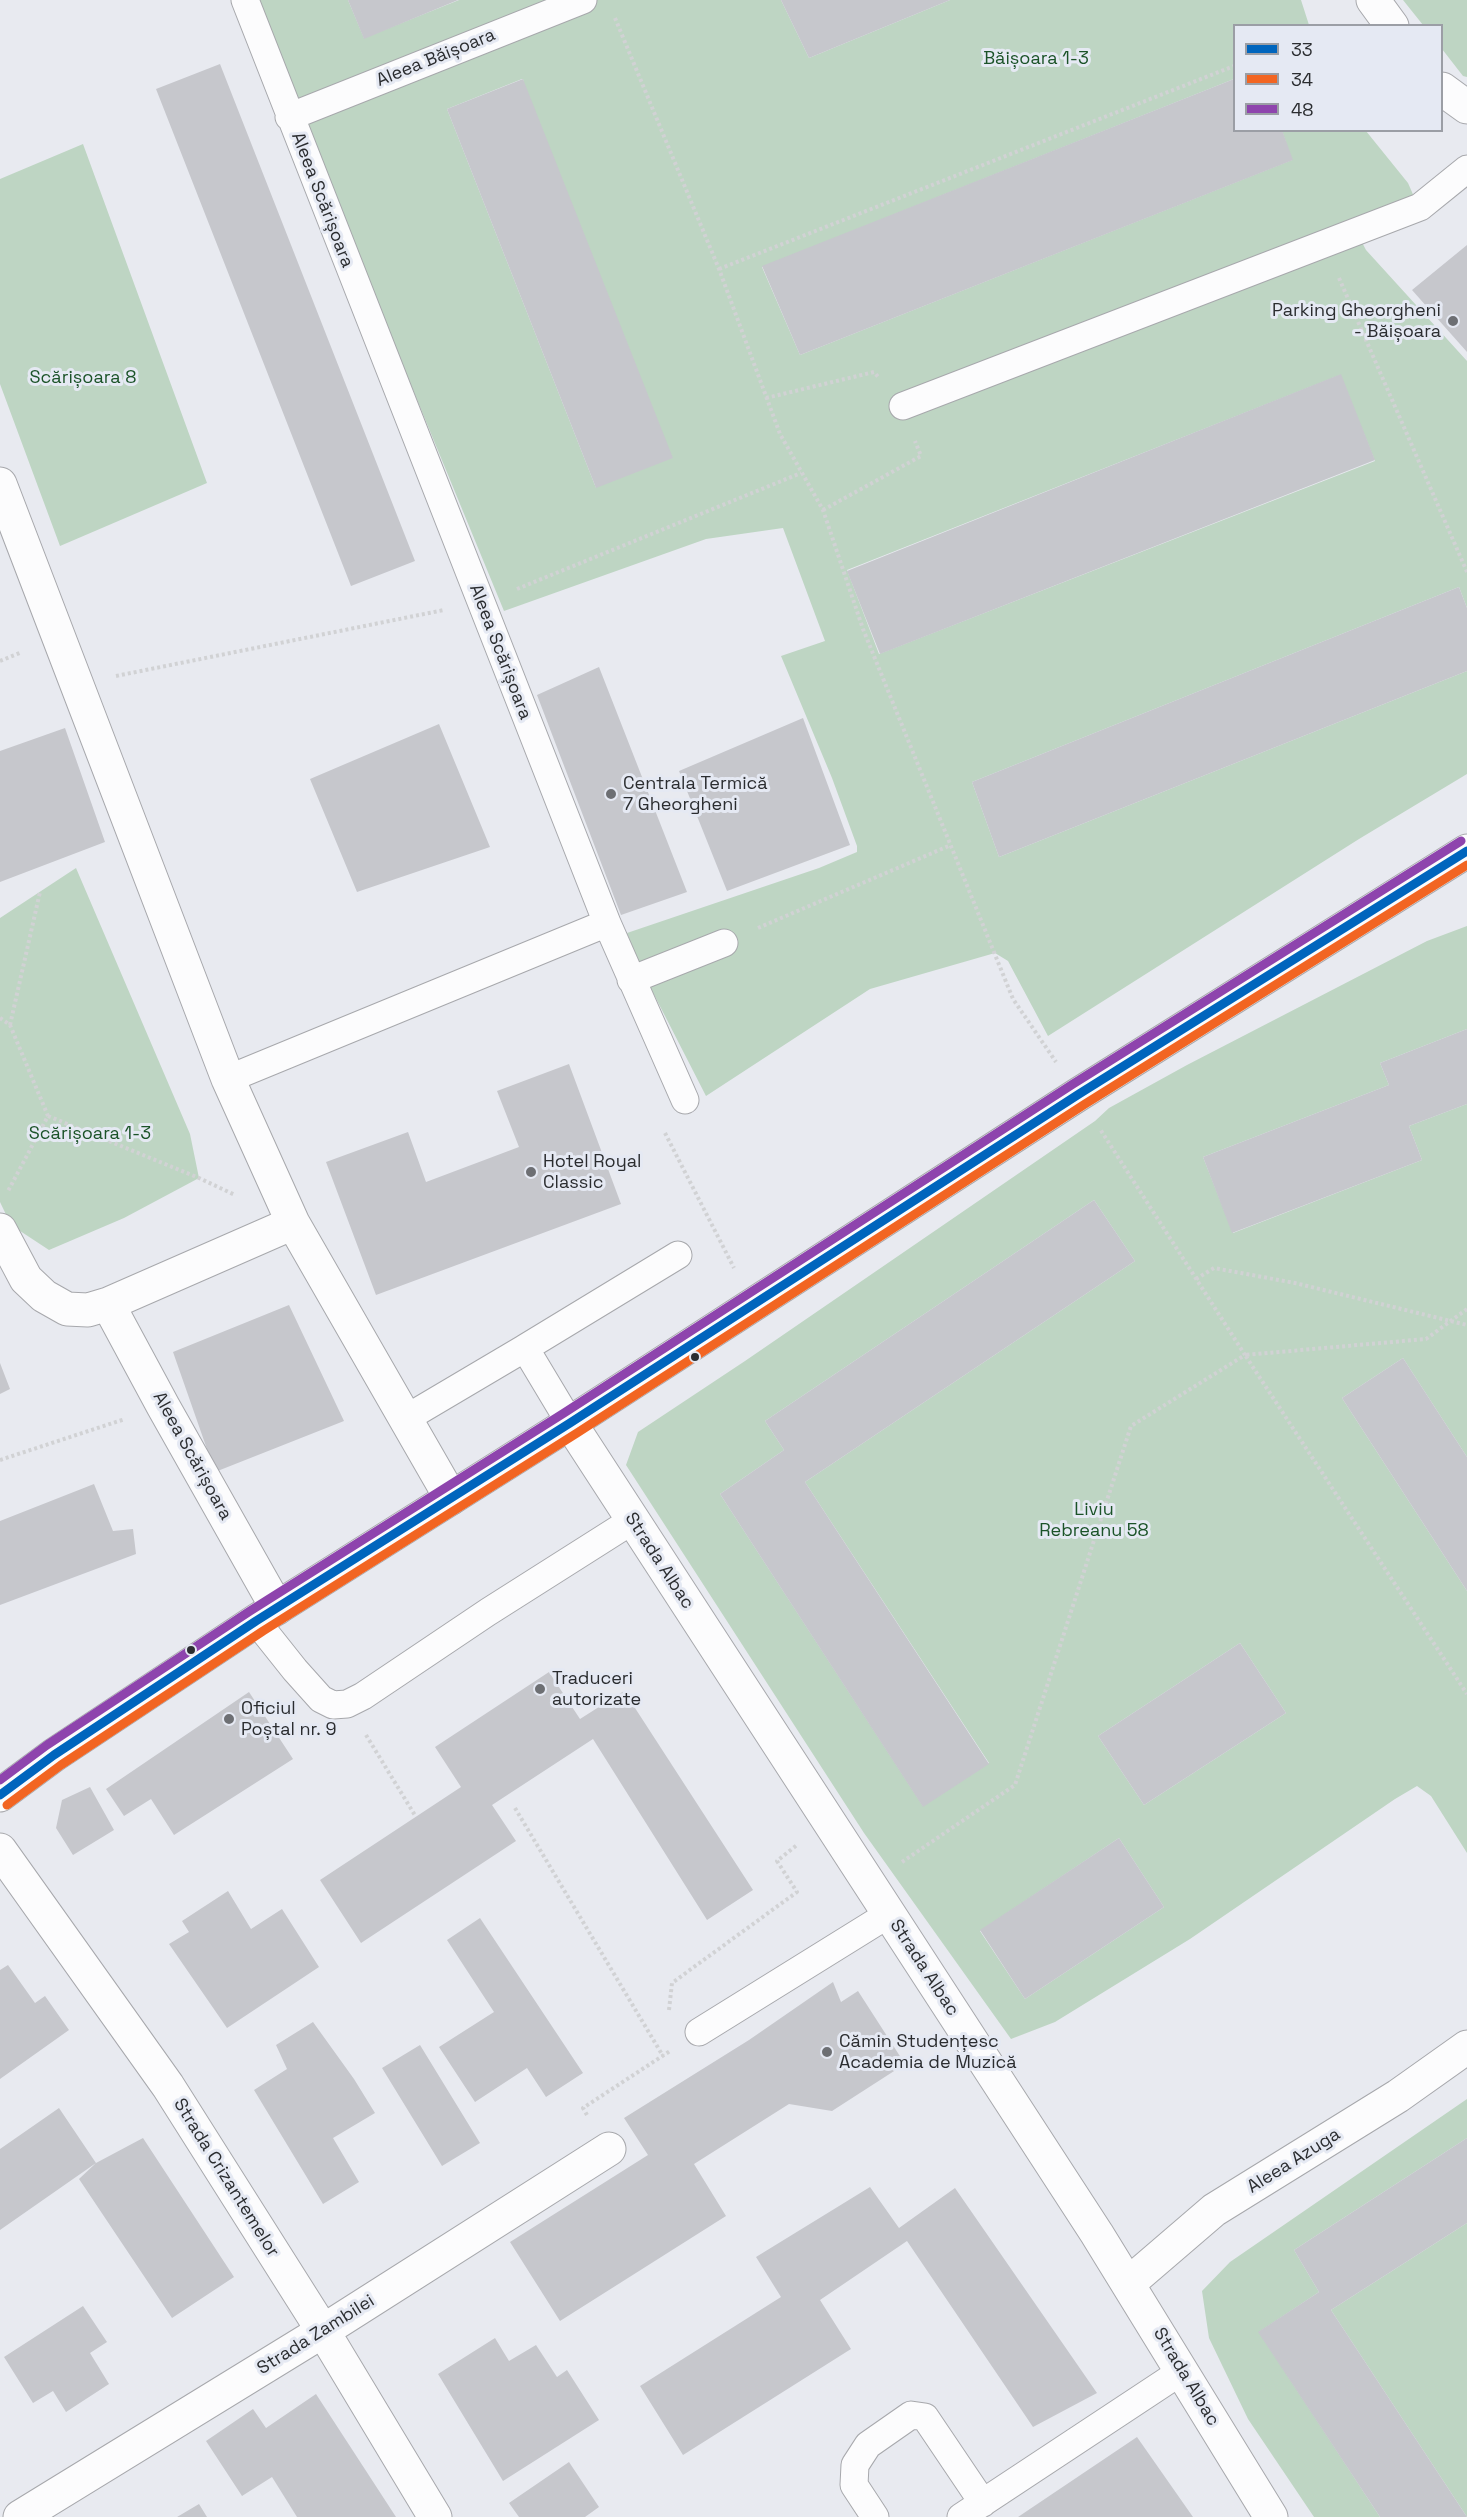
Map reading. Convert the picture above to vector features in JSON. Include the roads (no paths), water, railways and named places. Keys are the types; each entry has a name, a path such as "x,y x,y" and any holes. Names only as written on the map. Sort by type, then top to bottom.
{"street":[{"path":"1373,0 1391,24"},
{"path":"1443,90 1467,107"},
{"path":"0,484 228,1079 293,1224 451,1498"},
{"path":"0,1795 54,1755 267,1614 570,1424 1079,1094 1467,851"},
{"path":"0,1230 26,1280 44,1296 67,1309 88,1310 108,1304 293,1224"},
{"name":"Aleea Scărișoara","path":"108,1304 163,1406 267,1614"},
{"name":"Strada Albac","path":"570,1424 1129,2283 1271,2517"},
{"name":"Strada Crizantemelor","path":"0,1850 168,2086 323,2331 435,2517"},
{"name":"Aleea Azuga","path":"1129,2283 1214,2211 1398,2096 1467,2048"},
{"name":"Strada Zambilei","path":"20,2517 323,2331 609,2149"}],"lane":[{"name":"Aleea Scărișoara","path":"245,0 289,117 607,922 685,1100"},
{"name":"Aleea Băișoara","path":"289,117 583,0"},
{"path":"903,406 1420,207 1467,169"},
{"path":"228,1079 607,922"},
{"path":"631,980 724,943"},
{"path":"405,1419 678,1256"},
{"path":"525,1348 570,1424"},
{"path":"267,1614 295,1670 321,1699 333,1705 347,1704 363,1696 488,1612 633,1520"},
{"path":"699,2032 888,1914"},
{"path":"875,2517 854,2485 855,2465 868,2445 911,2415 925,2417 972,2510 1182,2371"}],"place":[{"name":"Parking Gheorgheni - Băișoara","path":"1453,321"},
{"name":"Centrala Termică 7 Gheorgheni","path":"611,794"},
{"name":"Hotel Royal Classic","path":"531,1172"},
{"name":"Traduceri autorizate","path":"540,1689"},
{"name":"Oficiul Poștal nr. 9","path":"229,1719"},
{"name":"Cămin Studențesc Academia de Muzică","path":"827,2052"}],"park label":[{"name":"Băișoara 1-3","path":"1036,59"},
{"name":"Scărișoara 8","path":"83,378"},
{"name":"Scărișoara 1-3","path":"90,1134"},
{"name":"Liviu Rebreanu 58","path":"1094,1520"}]}
